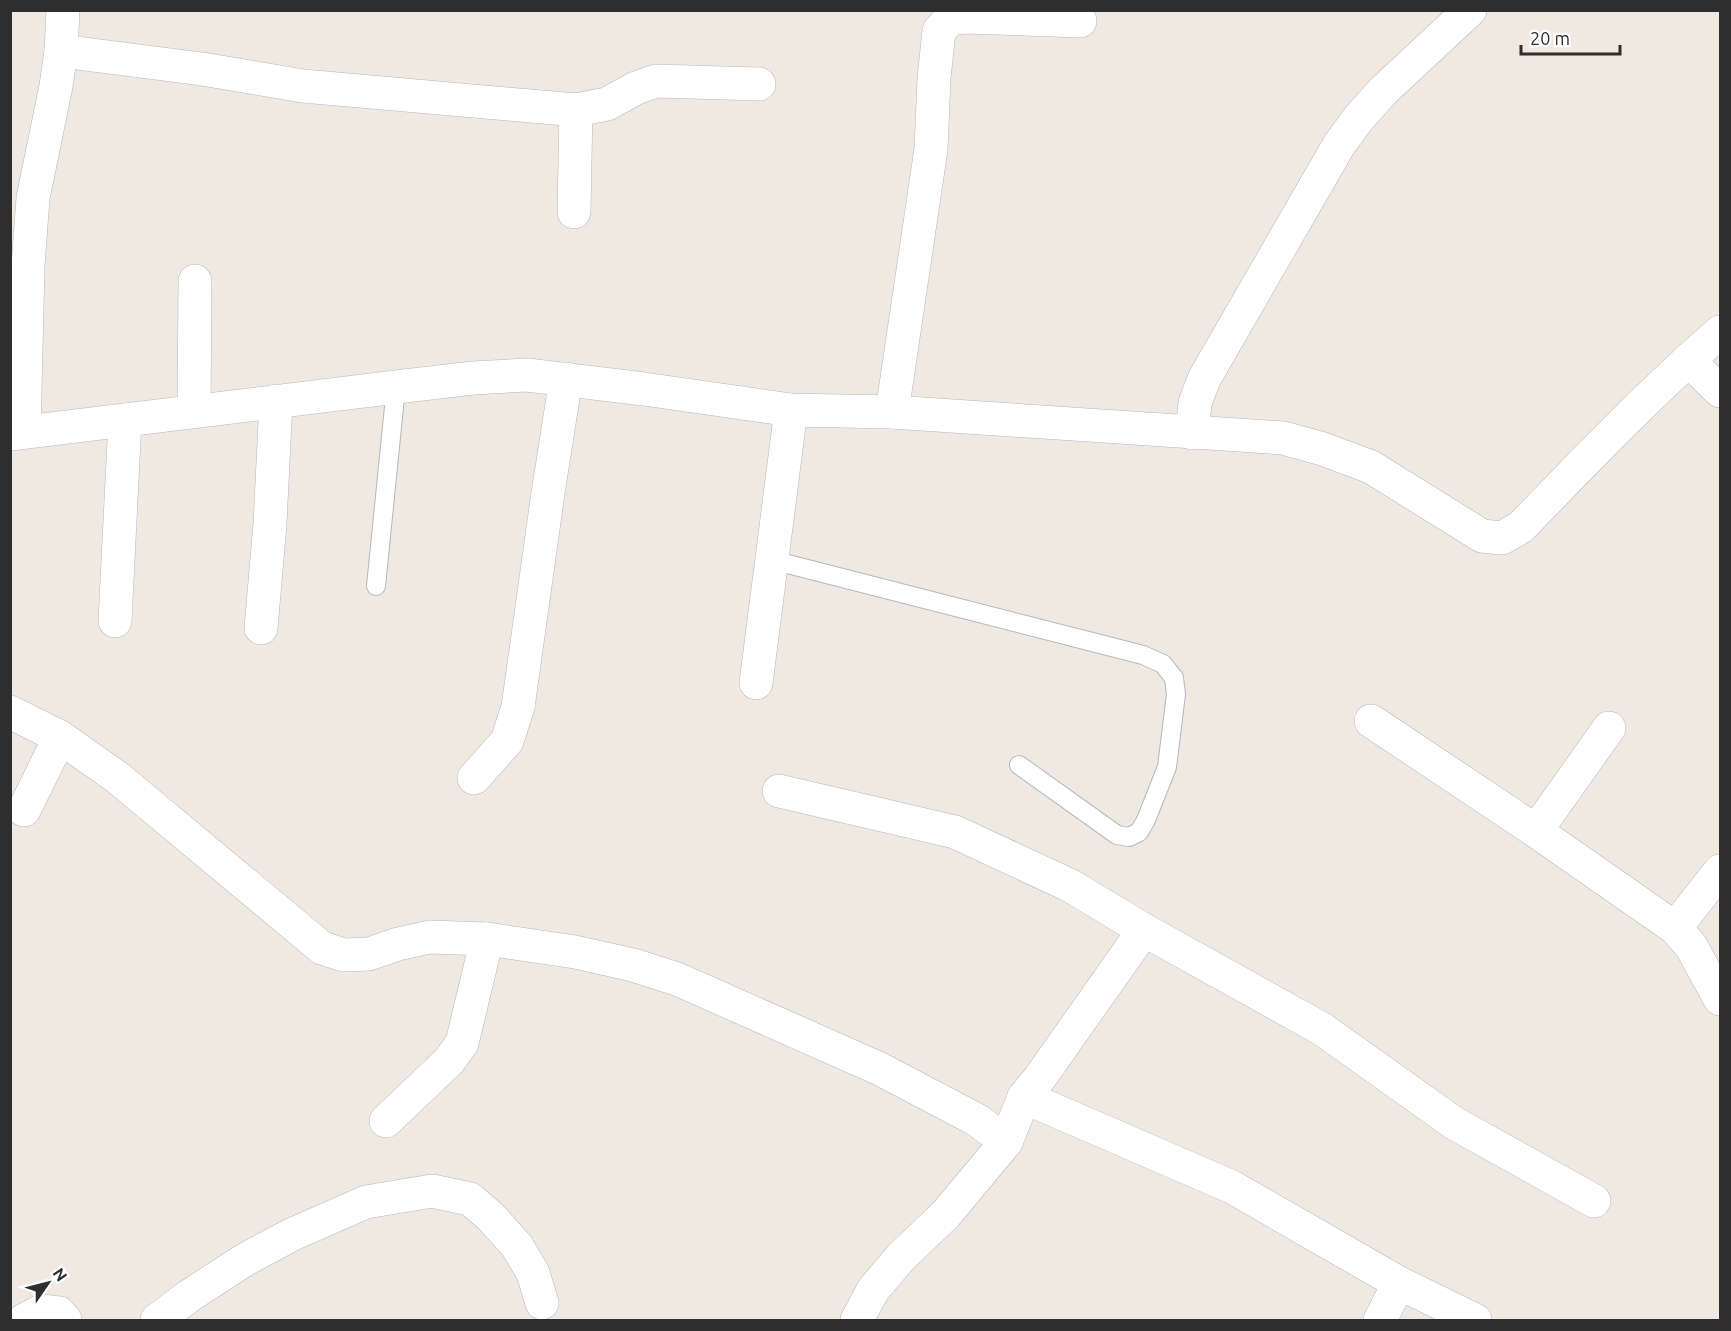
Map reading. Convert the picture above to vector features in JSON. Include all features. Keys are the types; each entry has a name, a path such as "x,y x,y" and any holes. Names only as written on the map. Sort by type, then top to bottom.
{"street":[{"path":"63,10 56,86 33,198 17,433 473,378 527,375 791,410 892,412 1283,438 1323,449 1371,467 1482,536 1502,538 1521,527 1631,413 1720,332"},
{"path":"892,412 932,149 934,78 939,31 950,19 966,17 1080,21"},
{"path":"1191,433 1195,403 1204,379 1339,145 1359,118 1449,18"},
{"path":"61,51 202,69 303,86 576,110 607,104 636,88 656,81 759,84"},
{"path":"574,212 576,110"},
{"path":"194,411 195,281"},
{"path":"1688,360 1720,391"},
{"path":"474,778 507,741 518,707 566,379"},
{"path":"261,628 270,524 276,401"},
{"path":"756,683 791,410"},
{"path":"115,621 125,420"},
{"path":"10,712 60,737 118,778 322,948 344,955 369,954 398,944 430,937 487,939 575,952 633,965 677,979 880,1069 978,1120 1006,1142"},
{"path":"1371,721 1536,831 1675,928 1691,946 1720,999"},
{"path":"1536,831 1610,728"},
{"path":"24,810 60,737"},
{"path":"779,791 955,832 1071,886 1144,930 1322,1029 1454,1123 1594,1201"},
{"path":"1675,928 1720,872"},
{"path":"857,1320 873,1290 901,1257 946,1214 1006,1142 1024,1097 1144,930"},
{"path":"386,1121 449,1061 462,1044 487,939"},
{"path":"1024,1097 1232,1187 1399,1283 1475,1320"},
{"path":"157,1320 246,1259 292,1234 366,1202 432,1191 470,1199 491,1216 517,1246 533,1273 542,1303"},
{"path":"1380,1320 1399,1283"},
{"path":"24,1320 40,1311 59,1313 65,1320"}],"lane":[{"path":"376,586 396,387"},
{"path":"772,560 1143,655 1163,664 1174,678 1176,694 1167,767 1139,832 1129,837 1117,835 1019,765"}]}
